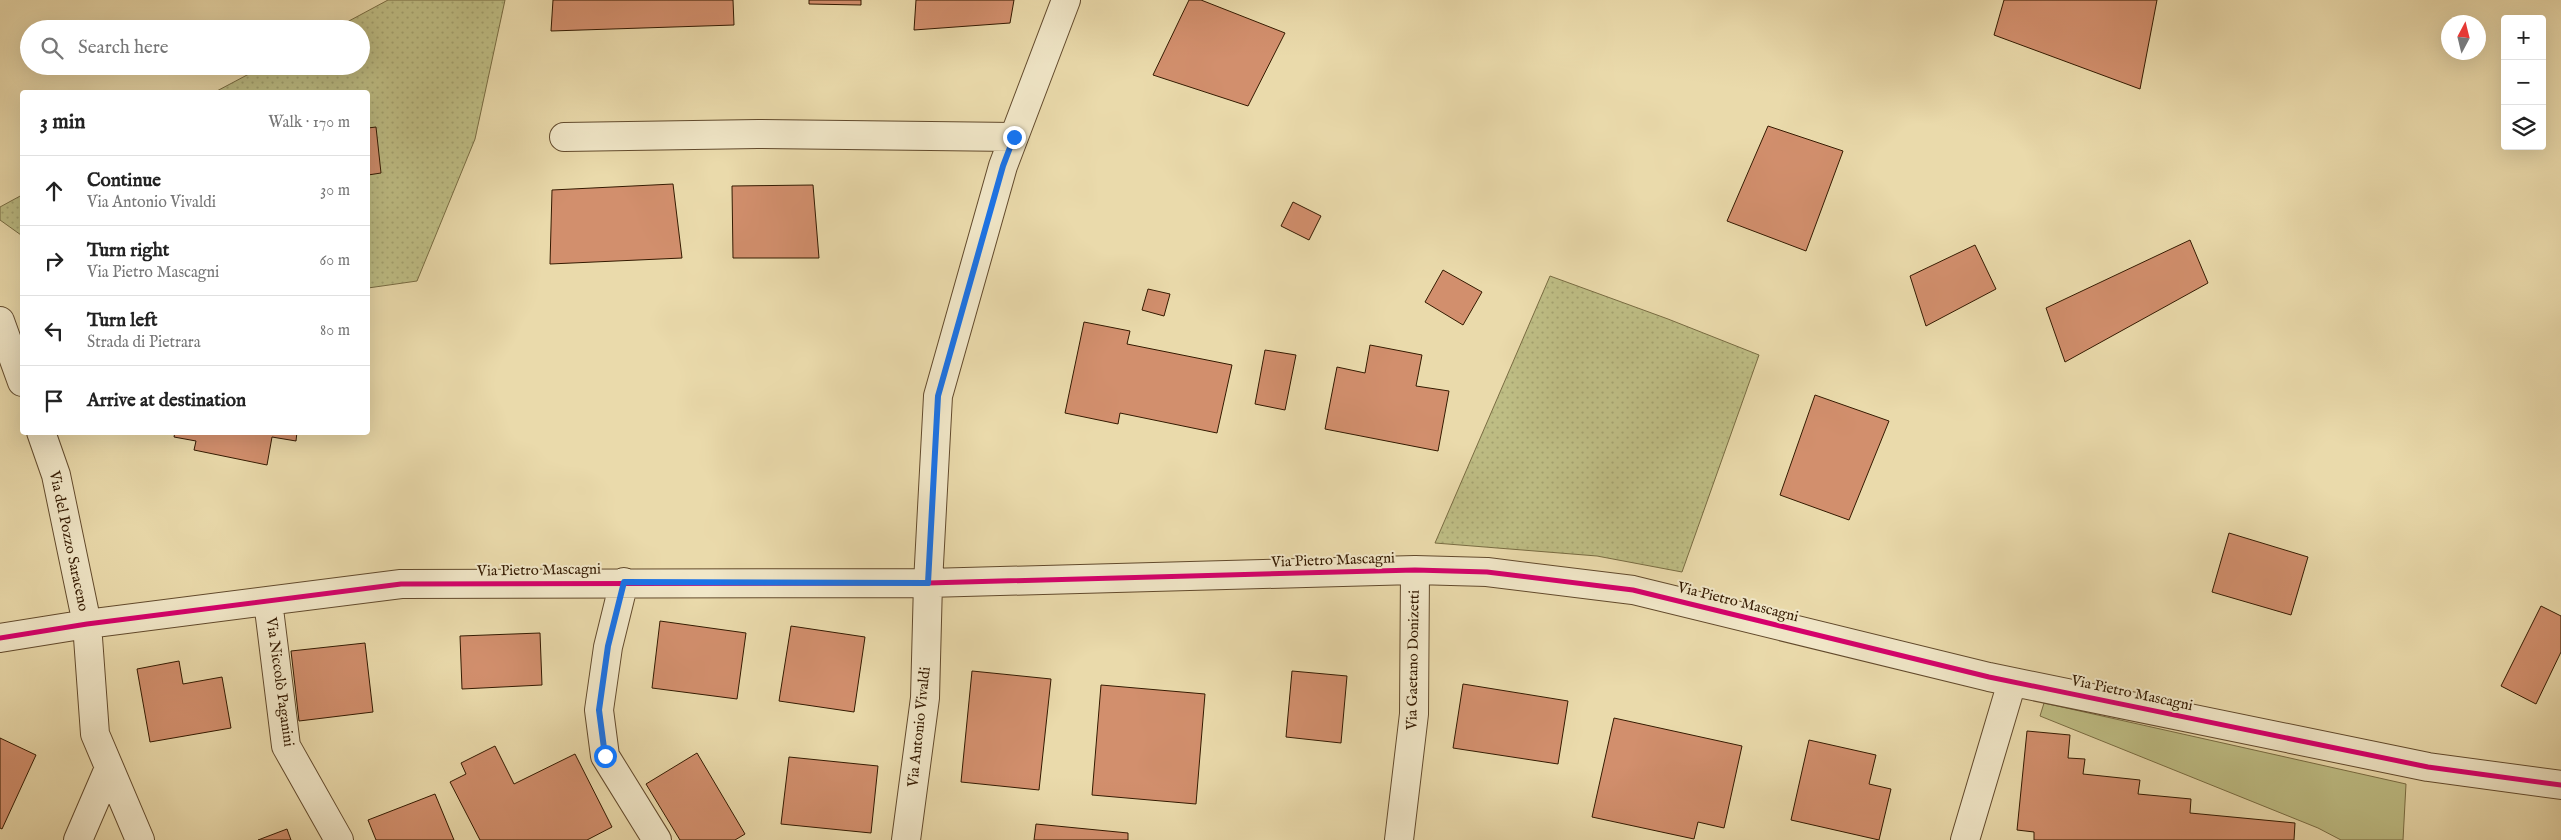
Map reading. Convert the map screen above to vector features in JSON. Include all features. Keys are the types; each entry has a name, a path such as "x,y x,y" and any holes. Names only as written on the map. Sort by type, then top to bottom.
{"street":[{"name":"Via Antonio Vivaldi","path":"906,840 925,698 928,583 938,396 1003,166 1066,0"},
{"path":"564,137 758,134 1014,137"},
{"path":"0,321 20,376"},
{"name":"Via del Pozzo Saraceno","path":"42,435 56,475 87,624 95,734 140,840"},
{"name":"Via Pietro Mascagni","path":"0,638 87,624 401,584 624,582 928,583 1415,570 1487,572 1633,590 2012,682 2428,767 2561,784"},
{"name":"Via Gaetano Donizetti","path":"1399,840 1414,714 1415,570"},
{"path":"624,582 608,646 599,710 605,756 657,840"},
{"name":"Via Niccolò Paganini","path":"268,601 286,746 339,840"},
{"path":"1965,840 2012,682"},
{"path":"78,840 109,768"}],"shaded area":[{"path":"388,0 505,0 475,139 417,281 370,288 370,90 219,90 247,75 370,75 370,20 351,20"},
{"path":"20,196 20,234 0,220 0,207"},
{"path":"1550,276 1759,355 1682,572 1597,556 1435,543"},
{"path":"2044,703 2406,784 2403,840 2341,840 2318,828 2040,716"}],"building":[{"path":"553,0 733,0 734,25 551,31"},
{"path":"809,0 861,0 861,5 809,4"},
{"path":"916,0 1014,0 1010,23 914,30"},
{"path":"1189,0 1201,0 1285,33 1248,106 1153,75"},
{"path":"2004,0 2157,0 2140,89 1994,35"},
{"path":"1768,126 1843,151 1806,251 1727,221"},
{"path":"376,127 381,173 370,175 370,128"},
{"path":"673,184 682,258 550,264 552,190"},
{"path":"813,185 819,258 733,258 732,186"},
{"path":"1293,202 1321,216 1309,240 1281,226"},
{"path":"2190,240 2208,283 2065,362 2046,308"},
{"path":"1975,245 1996,289 1926,326 1910,276"},
{"path":"1443,270 1482,292 1463,325 1425,302"},
{"path":"1148,289 1170,294 1164,316 1142,310"},
{"path":"1084,322 1130,331 1127,344 1232,365 1217,433 1120,413 1118,424 1065,413"},
{"path":"1370,345 1422,355 1416,386 1449,391 1438,451 1325,429 1337,367 1365,373"},
{"path":"1265,350 1296,355 1285,410 1255,404"},
{"path":"1815,395 1889,421 1849,520 1780,495"},
{"path":"174,435 297,435 296,441 272,437 267,465 194,450 196,441 174,437"},
{"path":"2229,533 2308,557 2291,615 2212,592"},
{"path":"2541,606 2561,616 2561,652 2536,704 2501,686"},
{"path":"660,621 746,633 737,699 652,688"},
{"path":"791,626 865,637 854,712 779,701"},
{"path":"540,633 542,685 462,689 460,636"},
{"path":"365,643 373,712 299,721 291,651"},
{"path":"179,661 183,684 222,677 231,728 150,742 137,669"},
{"path":"972,671 1051,679 1039,790 961,782"},
{"path":"1292,671 1347,676 1341,743 1286,737"},
{"path":"1463,684 1568,701 1558,764 1453,748"},
{"path":"1101,685 1205,694 1196,804 1092,795"},
{"path":"1614,718 1742,746 1724,828 1698,822 1694,839 1592,817"},
{"path":"2027,731 2070,735 2068,758 2085,759 2083,774 2140,780 2138,794 2191,799 2190,813 2295,823 2294,840 2034,840 2034,832 2017,830"},
{"path":"0,738 36,755 2,829 0,828"},
{"path":"1809,740 1876,755 1869,784 1891,789 1879,840 1791,820"},
{"path":"495,746 514,784 575,754 612,827 587,840 480,840 450,782 466,774 461,763"},
{"path":"697,753 745,834 735,840 680,840 646,784"},
{"path":"789,757 878,766 871,833 781,824"},
{"path":"435,794 454,840 376,840 368,820"},
{"path":"1036,824 1128,833 1128,840 1034,840"},
{"path":"287,829 291,840 258,840"}],"cycle path":[{"path":"0,638 87,624 401,584 928,583 1415,570 1487,572 1633,590 1989,677 2428,767 2561,785"}],"route":[{"path":"605,756 599,710 608,646 624,582 928,583 938,396 1003,166 1014,137"}]}
